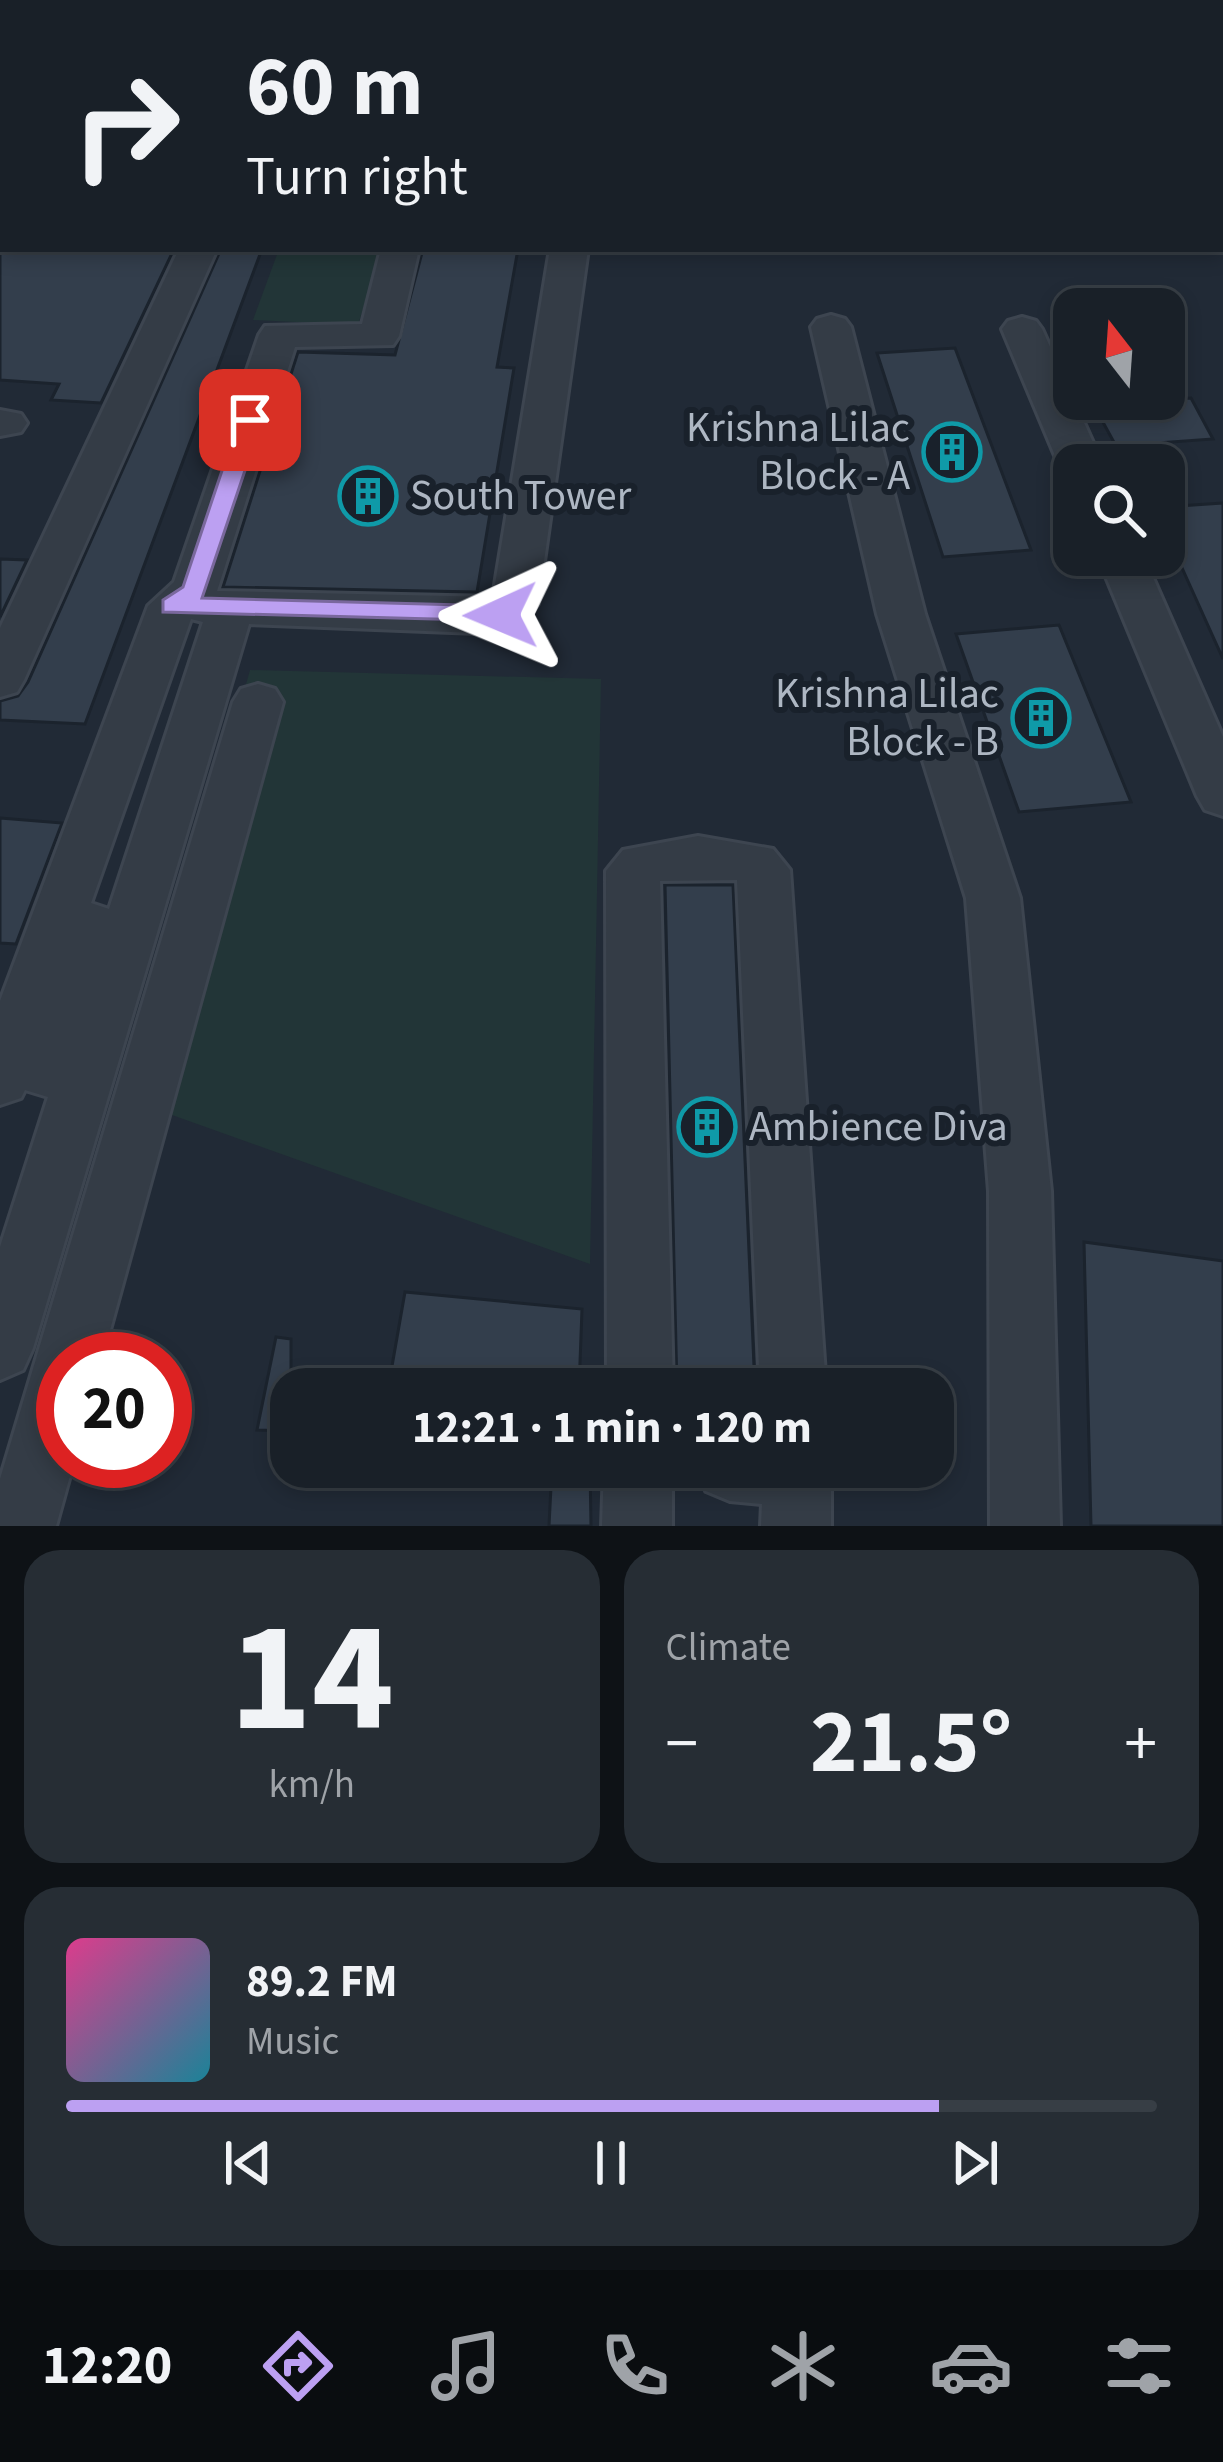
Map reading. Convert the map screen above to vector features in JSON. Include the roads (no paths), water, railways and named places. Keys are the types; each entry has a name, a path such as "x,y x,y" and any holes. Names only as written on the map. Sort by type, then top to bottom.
{"street":[{"path":"0,680 197,252"},
{"path":"0,1080 172,630 194,591 279,335 379,336 399,252"},
{"path":"172,630 228,615 477,617 501,615 515,604 569,252"},
{"path":"831,327 901,614 993,898 1020,1191 1025,1526"},
{"path":"1022,328 1072,444"},
{"path":"228,615 535,637 567,430"},
{"path":"1131,576 1211,735 1223,796"},
{"path":"0,1348 228,615"},
{"path":"161,830 124,826 172,630"},
{"path":"78,1332 258,702"},
{"path":"640,1368 633,872 652,858 748,859 763,870 792,1368"},
{"path":"88,1075 45,1072 109,868"},
{"path":"22,1526 36,1477"},
{"path":"637,1526 638,1488"}],"place":[{"name":"Krishna Lilac Block - A","path":"952,452"},
{"name":"South Tower","path":"368,496"},
{"name":"Krishna Lilac Block - B","path":"1041,718"},
{"name":"Ambience Diva","path":"707,1127"}]}
